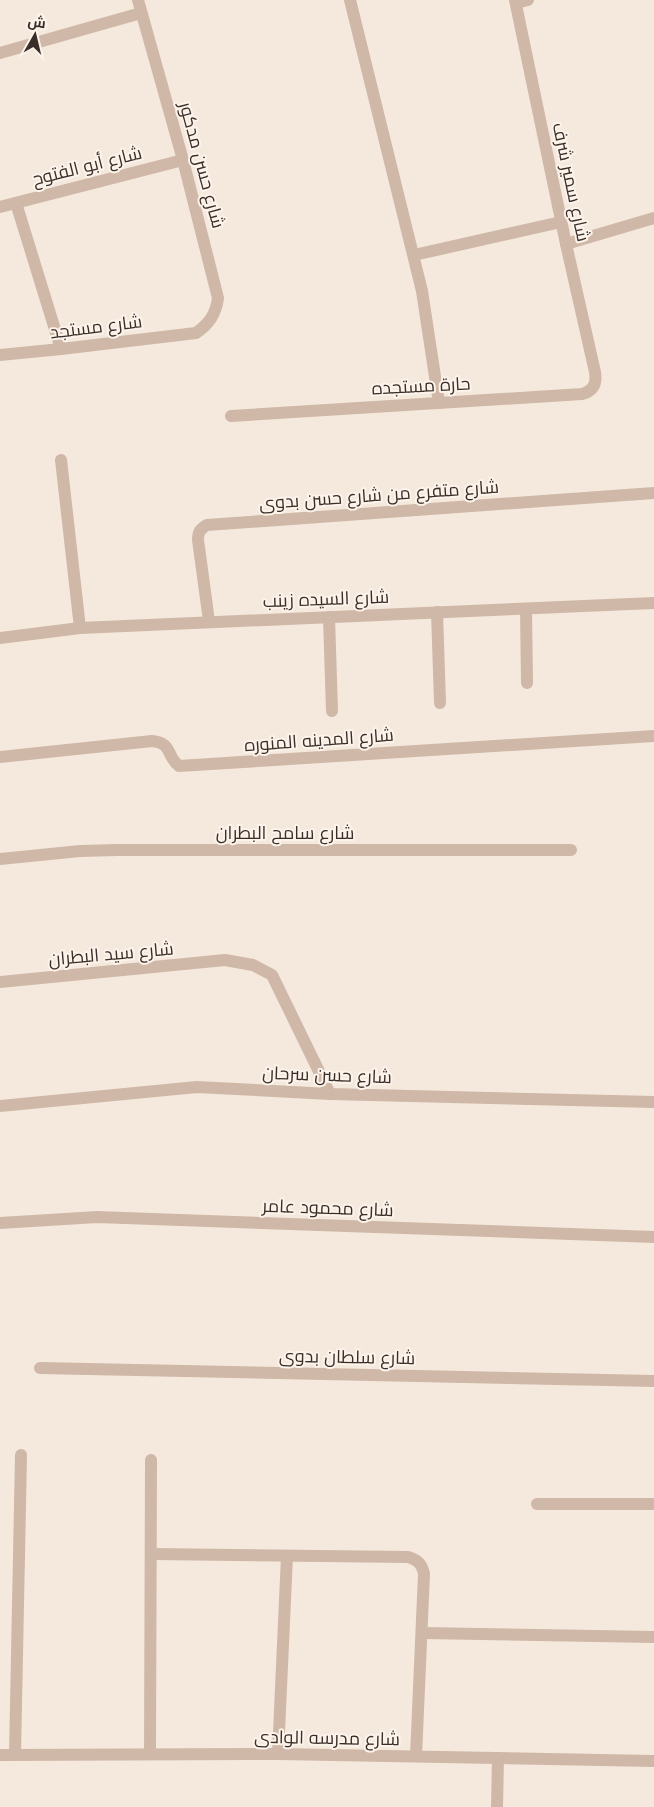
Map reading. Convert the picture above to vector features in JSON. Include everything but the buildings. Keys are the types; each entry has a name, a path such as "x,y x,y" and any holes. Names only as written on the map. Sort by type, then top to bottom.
{"street":[{"name":"شارع حسن مدكور","path":"138,0 183,160 218,298 217,309 212,319 196,333"},
{"path":"350,0 422,291 438,403"},
{"name":"شارع سمير شرف","path":"520,1 561,222 595,372"},
{"path":"0,53 141,13"},
{"name":"شارع أبو الفتوح","path":"0,207 183,160"},
{"path":"16,203 62,350"},
{"path":"566,244 654,218"},
{"path":"414,255 561,222"},
{"name":"شارع مستجد","path":"0,355 62,350 196,333"},
{"name":"حارة مستجده","path":"232,416 582,394 589,392 594,387 595,372"},
{"path":"60,460 80,628"},
{"name":"شارع متفرع من شارع حسن بدوى","path":"209,621 198,540 198,534 207,525 654,493"},
{"name":"شارع السيده زينب","path":"0,638 80,628 209,621 654,604"},
{"path":"526,609 527,683"},
{"path":"437,612 440,703"},
{"path":"329,617 332,711"},
{"name":"شارع المدينه المنوره","path":"0,757 152,741 164,744 170,751 174,763 179,766 654,736"},
{"name":"شارع سامح البطران","path":"0,859 80,851 118,850 571,850"},
{"name":"شارع سيد البطران","path":"0,982 225,960 253,965 272,975 330,1094"},
{"name":"شارع حسن سرحان","path":"0,1106 197,1087 330,1094 654,1102"},
{"name":"شارع محمود عامر","path":"0,1223 98,1217 654,1237"},
{"name":"شارع سلطان بدوى","path":"40,1368 654,1380"},
{"path":"15,1755 21,1455"},
{"path":"150,1754 151,1460"},
{"path":"537,1504 654,1504"},
{"path":"151,1554 408,1557 416,1559 422,1566 424,1574 416,1756"},
{"path":"278,1754 287,1556"},
{"path":"422,1633 654,1637"},
{"name":"شارع مدرسه الوادى","path":"0,1755 278,1754 654,1761"},
{"path":"498,1758 498,1807"}]}
